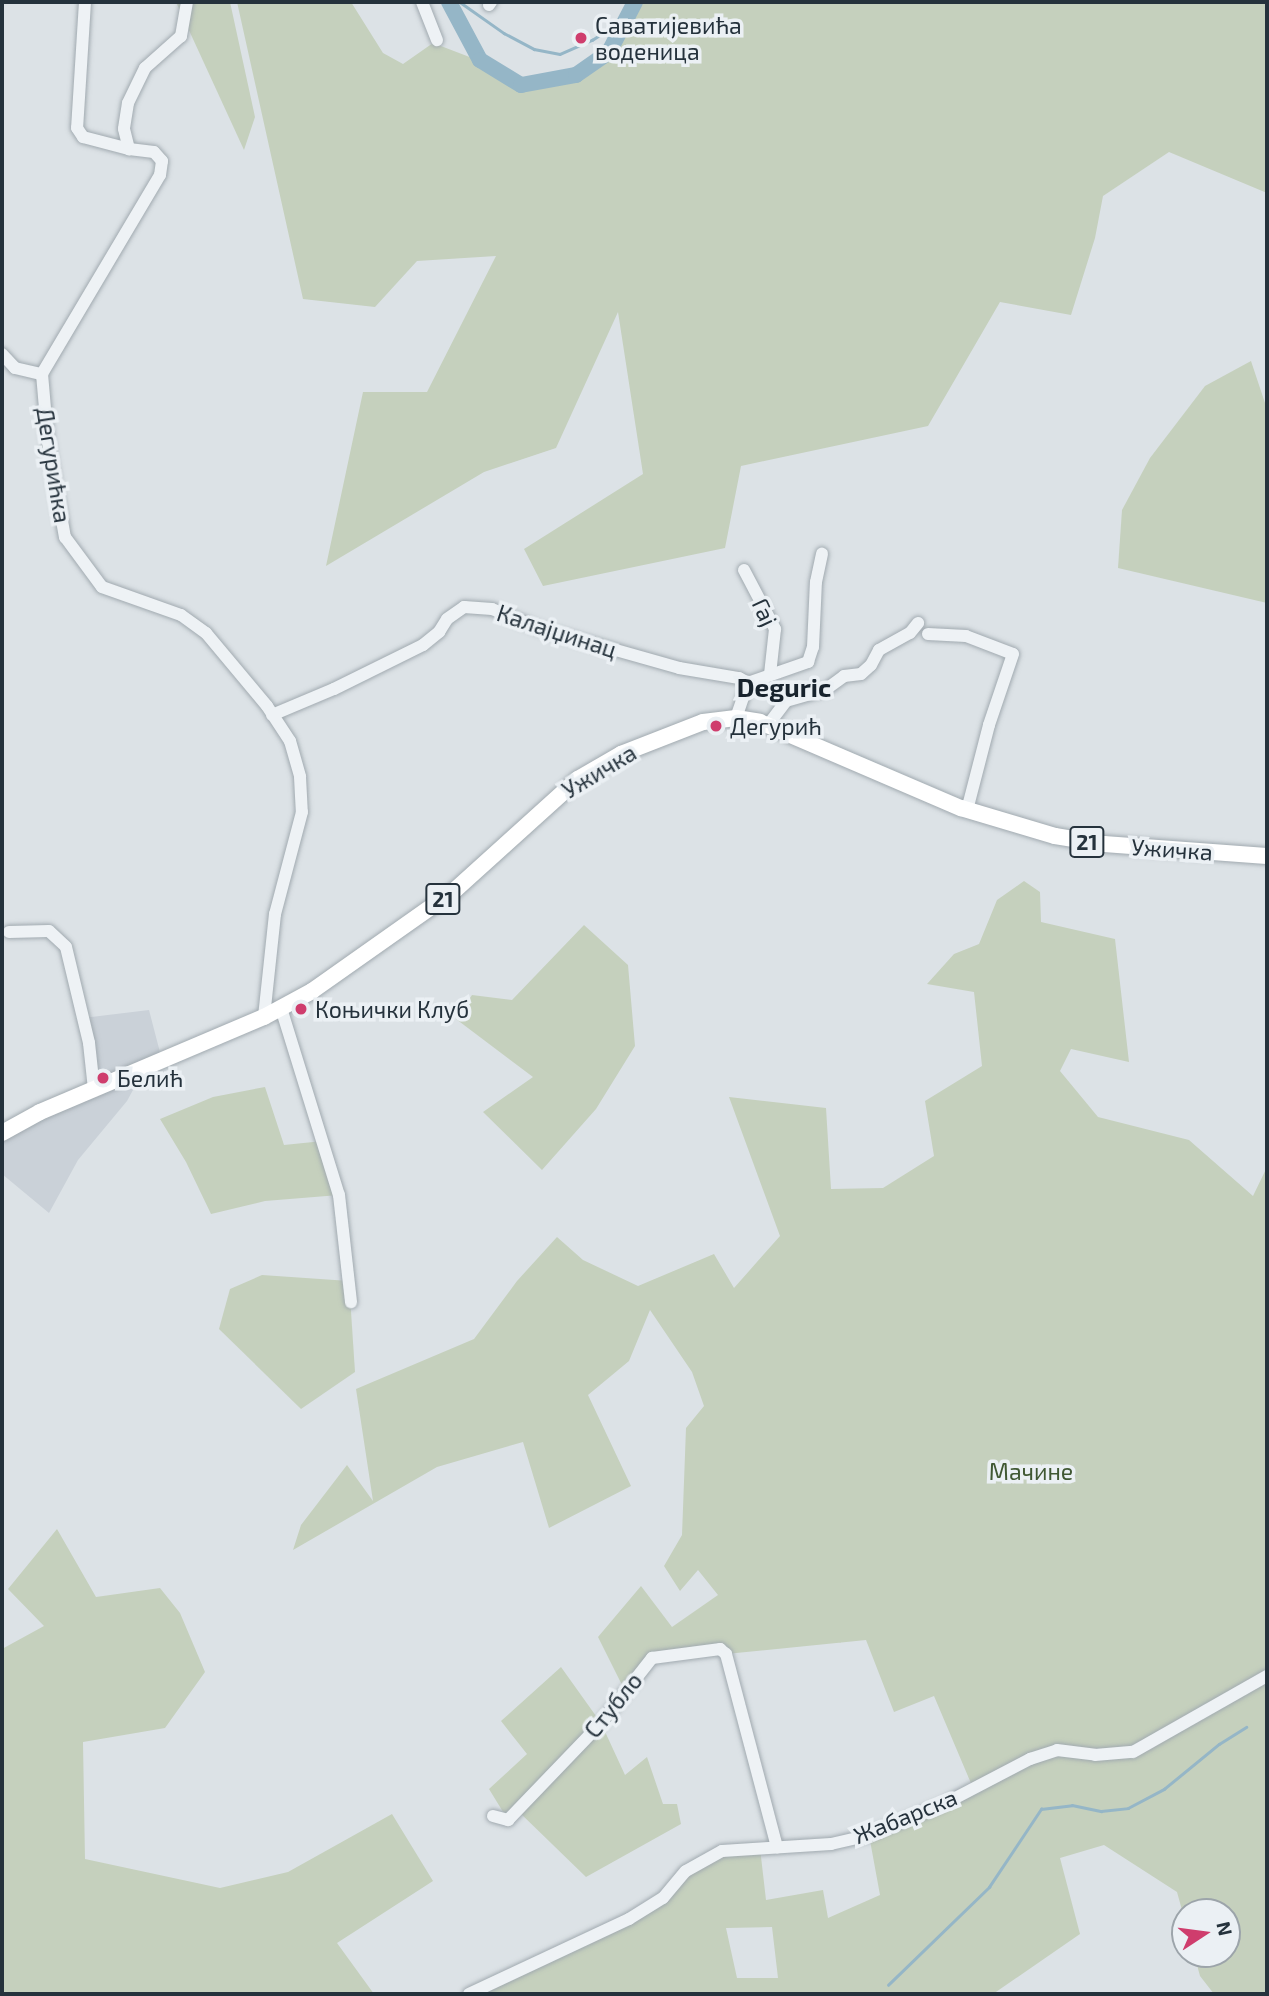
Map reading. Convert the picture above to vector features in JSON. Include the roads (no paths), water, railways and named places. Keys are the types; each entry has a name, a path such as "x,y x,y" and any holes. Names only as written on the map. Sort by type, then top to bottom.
{"main road":[{"name":"Ужичка","path":"2,1133 40,1112 264,1017 332,979 471,877 558,795 589,772 621,754 684,728 712,720 736,718 768,724 967,810 1023,828 1087,842 1267,856"}],"street":[{"path":"85,2 77,128 83,137 129,149 124,129 128,103 145,68 181,36 187,2"},
{"path":"422,2 437,40"},
{"name":"Дегурићка","path":"129,149 153,152 162,161 160,175 42,374 48,442 65,537 102,587 181,615 206,634 290,741 300,777 302,812 275,914 264,1017"},
{"path":"2,354 15,368 42,374"},
{"path":"736,718 748,682 808,662 813,647 816,582 822,554"},
{"name":"Гај","path":"744,570 775,629 776,643 770,674"},
{"name":"Калајџинац","path":"272,715 334,689 423,645 439,632 447,619 464,607 492,609 576,639 679,668 727,675 748,682"},
{"path":"768,724 786,701 825,690 844,676 861,674 872,665 879,650 910,633 918,623"},
{"path":"928,634 966,636 1013,654 989,725 967,810"},
{"path":"9,932 49,931 66,947 89,1044 94,1089"},
{"path":"281,1008 339,1195 351,1302"},
{"name":"Стубло","path":"493,1816 508,1820 601,1723 652,1658 720,1649 726,1654 777,1847"},
{"name":"Жабарска","path":"469,1994 629,1919 663,1898 686,1871 722,1851 831,1844 869,1835 940,1806 1030,1759 1058,1750 1095,1755 1133,1752 1267,1676"}],"waterway":[{"path":"449,2 480,60 521,85 576,75 609,52 635,2"},
{"path":"460,2 504,33 534,49 560,54 592,40 630,15"},
{"path":"888,1985 989,1887 1041,1809 1072,1805 1101,1811 1128,1808 1164,1789 1219,1744 1246,1727"}],"place":[{"name":"Саватијевића воденица","path":"581,38"},
{"name":"Дегурић","path":"716,726"},
{"name":"Коњички Клуб","path":"301,1009"},
{"name":"Белић","path":"103,1078"}],"district":[{"name":"Deguric","path":"784,687"}],"park label":[{"name":"Мачине","path":"1031,1471"}]}
